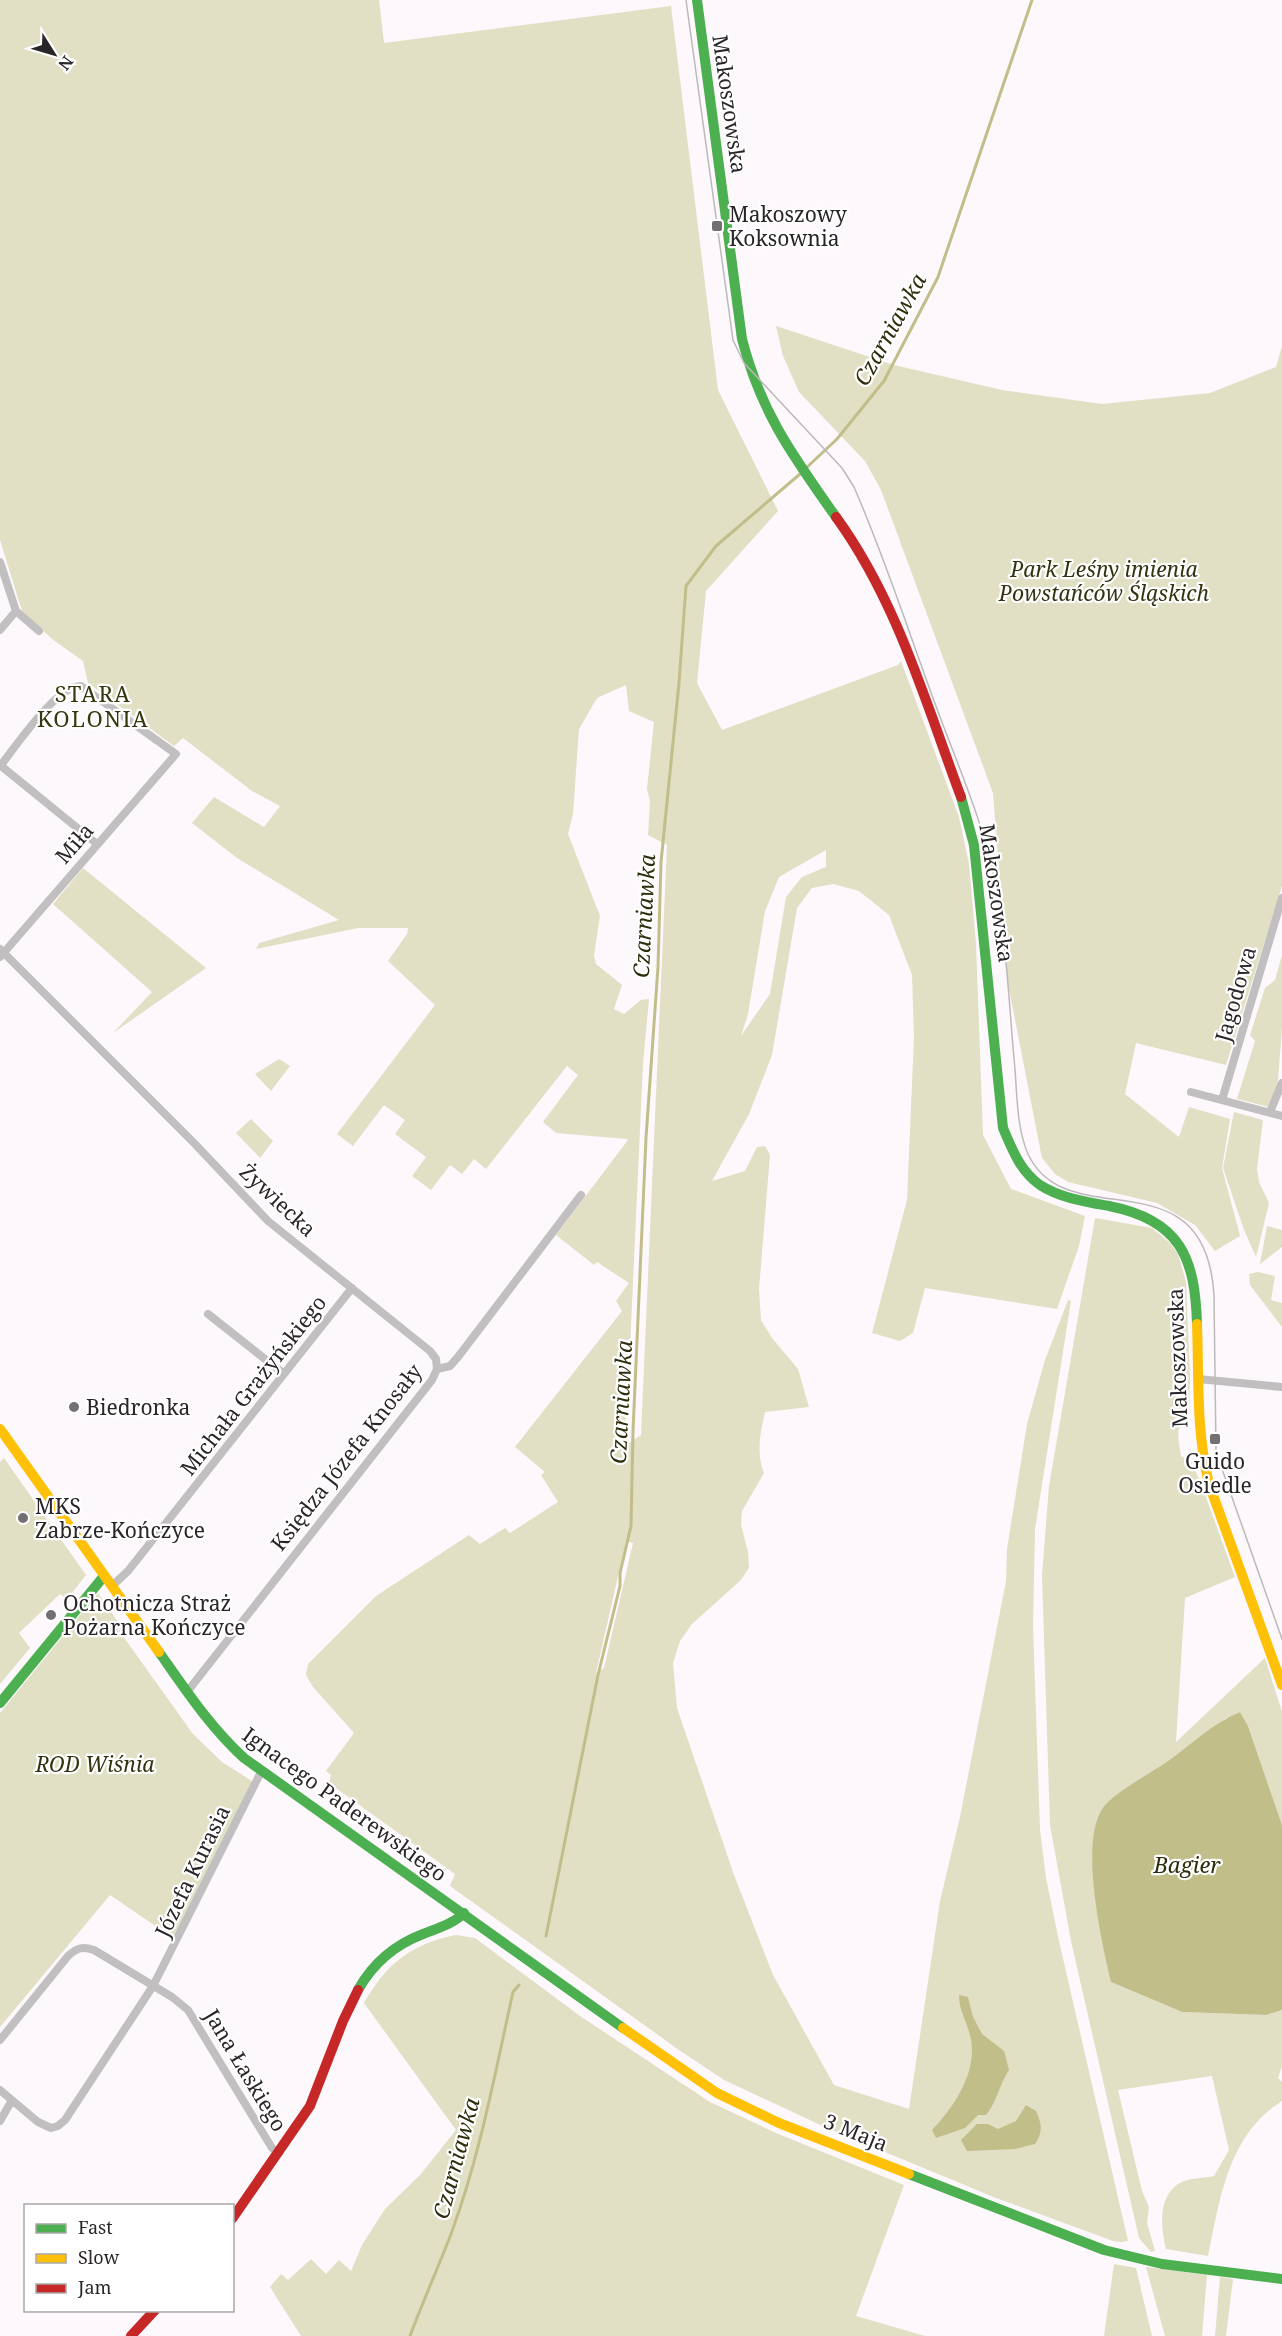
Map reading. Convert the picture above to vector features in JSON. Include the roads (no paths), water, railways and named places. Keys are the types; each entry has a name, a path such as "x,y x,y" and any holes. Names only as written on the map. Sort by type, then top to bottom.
{"main road":[{"name":"Makoszowska","path":"697,0 745,355 752,381 763,408 798,464 865,560 881,590 894,617 969,825 977,869 1003,1128 1013,1157 1034,1182 1048,1191 1142,1214 1165,1229 1187,1257 1195,1285 1200,1446 1207,1477 1282,1685"},
{"name":"Ignacego Paderewskiego","path":"0,1429 187,1692 225,1741 262,1770 464,1913"},
{"path":"0,1703 104,1576"},
{"path":"234,2216 279,2153 319,2089 350,2007 366,1977 384,1957 399,1945 457,1920 464,1913"},
{"name":"3 Maja","path":"464,1913 688,2075 717,2093 764,2116 1117,2255 1162,2264 1282,2279"},
{"path":"131,2336 153,2312"}],"street":[{"path":"0,562 16,611 39,631"},
{"path":"0,630 16,611"},
{"name":"Miła","path":"0,765 53,702 76,685 81,686 176,754 1,953"},
{"path":"0,765 97,844"},
{"name":"Jagodowa","path":"1222,1100 1282,898"},
{"name":"Żywiecka","path":"1,953 99,1048 268,1221 430,1351 436,1359 437,1369"},
{"path":"1270,1112 1282,1083"},
{"path":"1191,1092 1282,1116"},
{"name":"Księdza Józefa Knosały","path":"187,1692 432,1380 437,1369 450,1366 458,1357 581,1195"},
{"name":"Michała Grażyńskiego","path":"112,1586 128,1571 352,1288"},
{"path":"208,1314 284,1374"},
{"path":"1198,1379 1282,1387"},
{"name":"Józefa Kurasia","path":"12,2100 45,2126 51,2128 58,2126 65,2120 153,1986 262,1770"},
{"name":"Jana Łaskiego","path":"0,2040 76,1948 84,1947 94,1950 180,2003 192,2015 273,2148 279,2153"},
{"path":"0,2090 12,2100 0,2121"}],"water":[{"name":"Bagier","path":"1240,1712 1248,1726 1282,1825 1282,2010 1266,2015 1182,2012 1111,1982 1094,1889 1093,1838 1098,1818 1107,1803 1212,1728"},
{"path":"959,1995 968,1997 973,2017 982,2034 1004,2051 1009,2070 986,2115 978,2115 965,2128 936,2138 932,2130 957,2099 971,2061 970,2035 961,2010"},
{"path":"1026,2105 1036,2111 1040,2120 1041,2128 1035,2144 1015,2149 967,2151 961,2140 977,2124 988,2124 998,2129 1016,2121"}],"waterway":[{"name":"Czarniawka","path":"805,469 837,439 884,381 938,277 1032,0"},
{"name":"Czarniawka","path":"546,1936 598,1675 620,1586 620,1573 631,1526 646,1138 658,967 661,862 686,586 716,546 800,474"},
{"name":"Czarniawka","path":"410,2336 461,2205 486,2114 513,1992 519,1985"}],"tram line":[{"path":"686,0 733,340 744,363 842,468 854,487 969,794 984,838 999,906 1018,1112 1024,1144 1028,1154 1047,1178 1072,1191 1161,1209 1187,1224 1205,1251 1214,1295 1216,1452 1282,1639"}],"place":[{"name":"Makoszowy Koksownia","path":"717,226"},
{"name":"Biedronka","path":"74,1407"},
{"name":"Guido Osiedle","path":"1215,1439"},
{"name":"MKS Zabrze-Kończyce","path":"23,1518"},
{"name":"Ochotnicza Straż Pożarna Kończyce","path":"51,1615"}],"district":[{"name":"STARA KOLONIA","path":"93,706"}],"park label":[{"name":"Park Leśny imienia Powstańców Śląskich","path":"1104,581"},
{"name":"ROD Wiśnia","path":"95,1764"}]}
